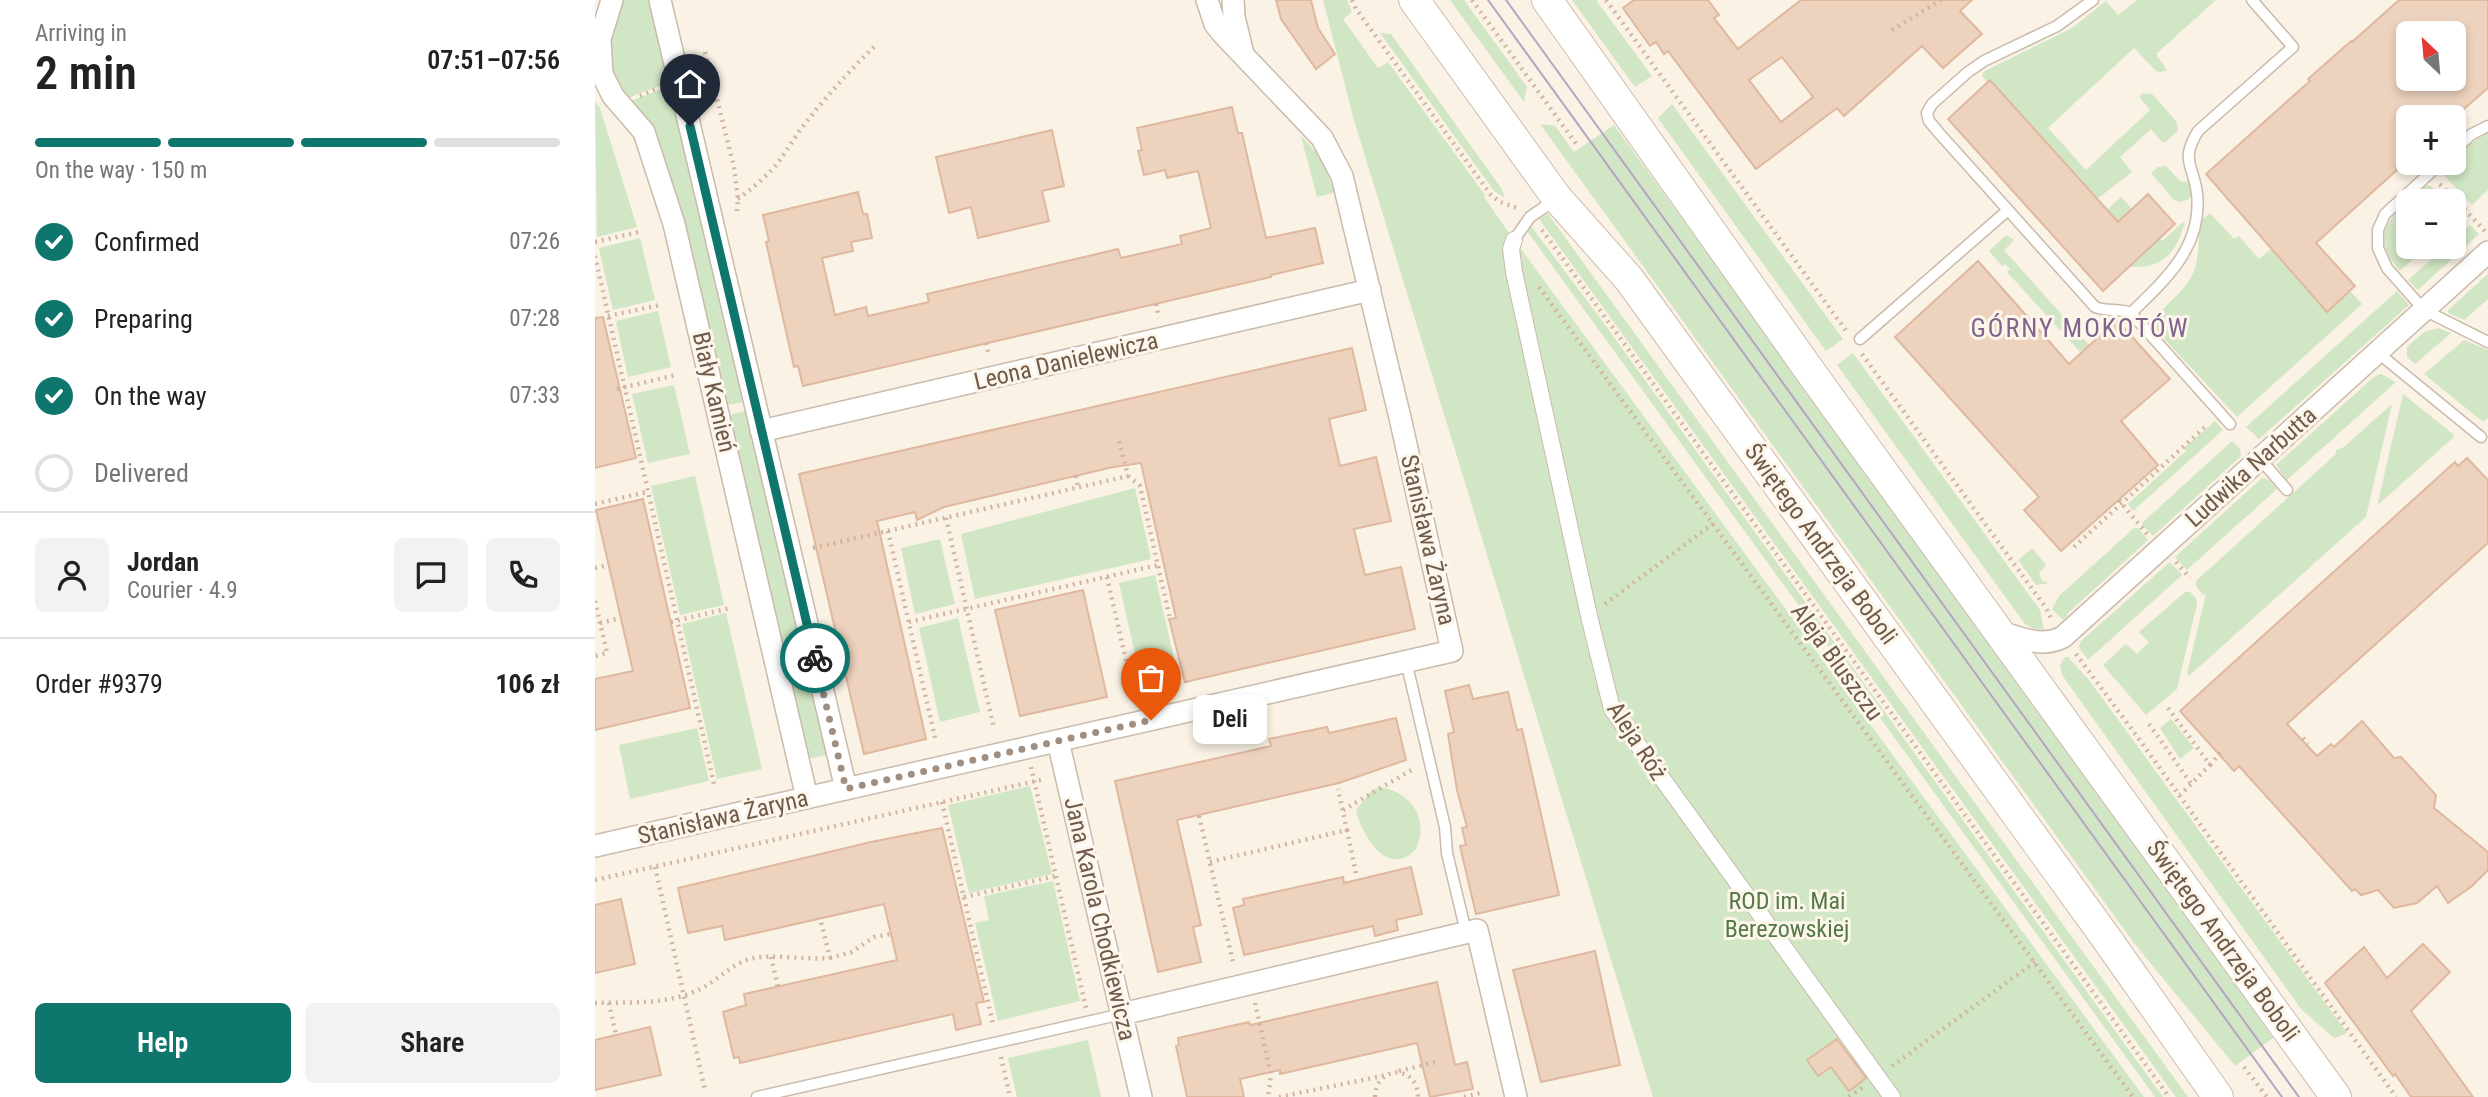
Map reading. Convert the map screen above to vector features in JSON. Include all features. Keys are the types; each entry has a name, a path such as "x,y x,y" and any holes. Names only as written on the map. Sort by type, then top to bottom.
{"main road":[{"name":"Świętego Andrzeja Boboli","path":"1414,0 1557,198 1629,279 2096,923 2218,1097"},
{"name":"Świętego Andrzeja Boboli","path":"1547,0 1812,373 2336,1097"}],"street":[{"name":"Biały Kamień","path":"612,0 601,31 599,57 605,80 619,104 640,126 648,141 674,224 807,798"},
{"name":"Biały Kamień","path":"660,0 846,789"},
{"name":"Stanisława Żaryna","path":"595,846 1452,651 1370,290 1337,164 1322,138 1215,24 1207,0"},
{"name":"Stanisława Żaryna","path":"1233,0 1234,17 1244,56"},
{"name":"Aleja Róż","path":"1514,240 1511,249 1514,271 1607,696 1619,720 1892,1097"},
{"name":"Ludwika Narbutta","path":"2000,632 2043,643 2054,642 2063,637 2488,252"},
{"name":"Leona Danielewicza","path":"761,431 1370,290"},
{"name":"Jana Karola Chodkiewicza","path":"1058,741 1141,1097"},
{"path":"1122,1014 1477,930 1516,1097"}],"lane":[{"path":"2093,0 2057,26 1984,61 1941,96 1927,113 1929,121 2095,307 2131,313 2230,424"},
{"path":"2131,313 2171,274 2189,242 2197,205 2197,190 2188,159 2191,143 2198,131 2293,47 2252,0"},
{"path":"2466,139 2488,126"},
{"path":"2428,175 2385,214 2377,238 2378,248 2387,268 2424,310 2488,342"},
{"path":"1514,240 1530,217 1557,198"},
{"path":"1860,339 2008,210"},
{"path":"2377,352 2481,437"},
{"path":"2260,459 2287,490"},
{"path":"1406,662 1445,827 1447,853 1466,932"},
{"path":"778,673 817,664"},
{"path":"757,1097 1122,1014"}],"path":[{"path":"1352,0 1491,195 1500,202 1521,210"},
{"path":"1472,0 1577,145"},
{"path":"1606,0 2046,608 2055,627"},
{"path":"1892,30 1941,0"},
{"path":"739,199 780,160 821,104 877,44"},
{"path":"705,52 734,167 739,199 737,212"},
{"path":"619,104 679,80"},
{"path":"2432,175 2488,234"},
{"path":"1535,222 2169,1097"},
{"path":"595,242 643,231"},
{"path":"595,256 674,621 714,784"},
{"name":"Aleja Bluszczu","path":"1536,282 2133,1097"},
{"path":"1156,304 1160,322"},
{"path":"608,317 660,305"},
{"path":"986,343 990,361"},
{"path":"617,389 676,375"},
{"path":"2074,547 2120,501 2211,421"},
{"path":"1119,441 1128,476 1140,486 1170,619"},
{"path":"1076,476 1078,488"},
{"path":"811,548 1128,476"},
{"path":"595,504 647,492"},
{"path":"2120,501 2134,520"},
{"path":"946,518 994,728"},
{"path":"1589,616 1714,523"},
{"path":"888,531 936,742"},
{"path":"595,568 609,565"},
{"path":"909,622 1158,565"},
{"path":"1107,577 1134,696"},
{"path":"595,601 607,653 595,656"},
{"path":"674,621 730,608"},
{"path":"600,623 621,618"},
{"path":"2071,648 2180,795 2396,1097"},
{"path":"2168,708 2210,765"},
{"path":"2149,724 2192,785"},
{"path":"2302,738 2308,744"},
{"path":"1027,748 1086,1009"},
{"path":"2180,795 2221,752"},
{"path":"1343,810 1412,770"},
{"path":"595,880 1046,779"},
{"path":"1338,789 1356,873"},
{"path":"942,802 993,1024"},
{"path":"1199,816 1235,972"},
{"path":"1210,862 1347,830"},
{"path":"655,867 705,1090"},
{"path":"964,897 1056,876"},
{"path":"820,918 830,958"},
{"path":"595,1003 683,997 705,987 737,964 754,958 830,958 852,952 874,937 891,934"},
{"path":"771,957 778,987"},
{"path":"1849,1097 2035,962"},
{"path":"1254,999 1271,1075 1268,1097"},
{"path":"609,1003 616,1035"},
{"path":"1001,1056 1010,1097"},
{"path":"1279,1097 1436,1062"},
{"path":"2245,1067 2267,1097"},
{"path":"1395,1072 1412,1078 1418,1097"},
{"path":"1375,1097 1376,1087 1387,1075"},
{"path":"1464,1097 1480,1093"}],"green space":[{"path":"621,0 650,0 669,82 628,98 613,80 608,48"},
{"name":"ROD im. Mai Berezowskiej","path":"1323,0 1347,0 1352,12 1343,19 1378,68 1388,62 1485,195 1507,230 2144,1097 1653,1097 1354,120"},
{"path":"1450,0 1464,0 1527,87 1524,102"},
{"path":"1572,0 1596,0 1652,76 1635,87"},
{"path":"2137,0 2216,0 2156,54 2167,70 2156,71 2134,48 2048,128 2086,170 2150,110 2140,98 2141,93 2152,94 2176,121 2178,130 2166,142 2162,142 2151,129 2120,157 2132,172 2097,199 1982,76 1983,72 2072,28 2106,1 2118,15"},
{"path":"1380,33 1391,34 1501,188 1505,198 1494,191"},
{"path":"671,86 744,402 726,405 685,224 673,186 653,129 646,117 630,101"},
{"path":"595,101 600,108 637,227 597,237"},
{"path":"1672,104 1843,339 1826,351 1658,118"},
{"path":"1540,124 1555,126 1574,152 1614,125 2162,880 2273,1038 2235,1066 2134,943"},
{"path":"2488,133 2488,190 2472,205 2466,199 2466,189 2457,189 2444,175 2466,175 2466,148"},
{"path":"1301,136 1320,156 1335,192 1317,197"},
{"path":"2166,166 2181,182 2192,181 2193,193 2189,199 2181,202 2174,200 2151,173 2158,167"},
{"path":"2425,185 2434,189 2421,189"},
{"path":"2121,197 2162,241 2185,223 2172,251 2160,262 2130,267 2145,253 2107,210"},
{"path":"2210,213 2234,239 2239,236 2259,259 2271,249 2327,311 2350,291 2362,304 2237,417 2156,330 2154,324 2156,316 2192,276 2198,256 2199,223"},
{"path":"1548,214 2188,1097 2176,1097 1539,219"},
{"path":"2395,214 2396,259 2413,259 2400,271 2385,245 2385,234"},
{"path":"2470,225 2479,234 2466,246 2466,228"},
{"path":"1531,226 2163,1097 2155,1097 1527,231"},
{"path":"2006,235 2014,240 2004,250 2089,345 2080,352 2007,272 2010,269 2005,264 2002,266 1989,251"},
{"path":"640,238 655,300 613,310 599,248"},
{"path":"2432,259 2452,259 2418,290 2408,280"},
{"path":"2488,274 2488,299 2464,320 2448,313 2448,310"},
{"path":"2397,291 2409,305 2259,439 2246,427"},
{"path":"658,311 671,367 628,377 616,321"},
{"path":"2438,328 2451,333 2415,364 2407,357 2407,347 2424,332"},
{"path":"2464,340 2488,350 2488,418 2483,422 2424,374"},
{"path":"1853,353 2040,610 2044,630 2025,624 1837,365"},
{"path":"2381,374 2396,382 2287,480 2276,465 2375,376"},
{"path":"674,385 690,454 648,463 632,394"},
{"path":"2403,394 2454,437 2379,504 2378,502"},
{"path":"2392,404 2366,517 2189,676 2187,673 2206,594 2203,595 2196,586 2196,581 2336,454 2336,450 2344,447"},
{"path":"746,411 804,653 801,659 787,660 785,656 728,415"},
{"path":"2215,421 2223,430 2133,511 2128,504"},
{"path":"2232,441 2240,449 2241,456 2153,536 2142,525 2143,522"},
{"path":"695,476 724,605 680,615 651,486"},
{"path":"2262,478 2269,480 2277,489 2187,570 2175,557"},
{"path":"1135,488 1151,559 975,599 961,534"},
{"path":"2134,528 2138,528 2148,540 2063,620 2052,609 2059,596"},
{"path":"940,539 955,604 915,614 901,548"},
{"path":"2032,548 2046,565 2039,573 2042,581 2050,583 2036,585 2018,560"},
{"path":"2170,562 2182,575 2088,660 2079,648 2080,642"},
{"path":"1155,575 1176,667 1140,676 1119,583"},
{"path":"2185,592 2190,592 2196,598 2197,604 2177,689 2146,715 2103,665 2126,644 2137,654 2149,642 2139,632"},
{"path":"726,613 762,769 717,779 682,624"},
{"path":"958,618 980,712 940,722 919,628"},
{"path":"2065,657 2089,680 2347,1033 2334,1038 2301,1009 2062,675 2060,665"},
{"path":"806,674 827,755 807,759 790,683 794,676"},
{"path":"2171,719 2194,748 2180,759 2160,728"},
{"path":"697,728 709,781 630,799 619,745"},
{"path":"1030,786 1052,874 969,893 948,805"},
{"path":"1380,787 1405,797 1419,818 1420,836 1417,846 1404,858 1394,859 1376,849 1359,819 1356,810 1371,791"},
{"path":"1053,881 1080,1001 998,1021 975,923 989,920 984,896"},
{"path":"1088,1040 1101,1097 1017,1097 1008,1058"}],"building":[{"path":"1276,0 1311,0 1318,28 1335,54 1316,69 1281,19"},
{"path":"1634,0 1708,0 1719,15 1714,18 1738,49 1801,0 1972,0 1960,11 1982,34 1943,68 1922,46 1844,116 1837,108 1756,169 1668,51 1664,54 1656,42 1650,46 1623,8","holes":["1782,57 1813,97 1781,122 1749,80"]},
{"path":"2399,0 2488,0 2488,88 2466,107 2466,105 2396,105 2396,171 2316,243 2355,286 2327,312 2206,174"},
{"path":"1990,80 2118,222 2148,194 2175,224 2103,291 1948,119"},
{"path":"1232,107 1238,133 1242,133 1266,238 1315,228 1323,263 803,386 798,366 794,367 766,242 769,241 763,215 858,192 863,214 867,214 872,238 851,242 853,251 822,258 835,315 866,307 868,316 929,302 927,294 1118,249 1121,258 1182,244 1180,236 1211,228 1198,171 1167,178 1165,170 1144,175 1138,151 1142,150 1137,128"},
{"path":"1052,130 1064,186 1042,191 1049,221 978,238 971,207 949,213 936,157"},
{"path":"1978,261 2069,364 2117,320 2170,379 2121,421 2158,465 2061,551 2024,510 2039,497 1895,337"},
{"path":"603,317 636,458 595,468 595,318"},
{"path":"1352,348 1366,410 1329,419 1340,466 1376,457 1391,521 1354,529 1365,575 1401,567 1415,629 1185,682 1169,619 1176,618 1141,463 1113,467 944,507 917,520 915,512 877,521 926,739 864,754 799,474"},
{"path":"2467,458 2488,480 2488,543 2287,724 2317,756 2331,744 2334,747 2362,721 2394,758 2401,757 2436,795 2434,808 2488,852 2488,870 2472,886 2448,903 2437,886 2417,903 2394,908 2378,890 2361,895 2355,889 2352,891 2239,766 2234,771 2180,711 2455,462 2458,466"},
{"path":"643,499 690,708 595,730 595,679 633,671 596,510"},
{"path":"1083,590 1107,697 1020,716 995,610"},
{"path":"1469,685 1473,699 1508,692 1517,730 1522,729 1559,895 1476,914 1460,846 1466,845 1462,828 1467,827 1457,790 1448,734 1454,732 1445,691"},
{"path":"1396,718 1406,760 1339,783 1177,820 1201,925 1193,927 1201,962 1158,972 1115,781 1271,746 1269,739 1327,727 1329,733"},
{"path":"942,828 984,1002 976,1003 981,1024 956,1030 953,1014 740,1063 739,1057 734,1058 723,1012 746,1005 744,994 897,960 884,904 725,940 722,926 688,933 678,888"},
{"path":"1411,867 1422,914 1396,920 1398,930 1375,936 1373,926 1244,955 1233,908 1244,905 1243,899 1343,877 1344,883"},
{"path":"621,899 635,964 595,973 595,905"},
{"path":"2423,944 2450,972 2411,1011 2473,1097 2411,1097 2325,983 2364,947 2387,978"},
{"path":"1595,951 1620,1065 1541,1082 1513,970"},
{"path":"1437,982 1455,1065 1467,1062 1473,1089 1430,1097 1417,1043 1280,1074 1280,1070 1240,1079 1244,1097 1187,1097 1176,1046 1179,1045 1178,1038 1249,1022 1250,1025"},
{"path":"650,1027 661,1075 595,1090 595,1040"},
{"path":"1837,1039 1866,1078 1849,1091 1831,1067 1818,1076 1807,1060"}],"tram line":[{"path":"1488,0 2282,1097"},
{"path":"1506,0 2299,1097"}],"way so far":[{"path":"815,658 846,789 1151,720"}],"place":[{"name":"Deli","path":"1151,720"}],"district":[{"name":"GÓRNY MOKOTÓW","path":"2080,328"}],"route":[{"path":"690,126 815,658"}]}
